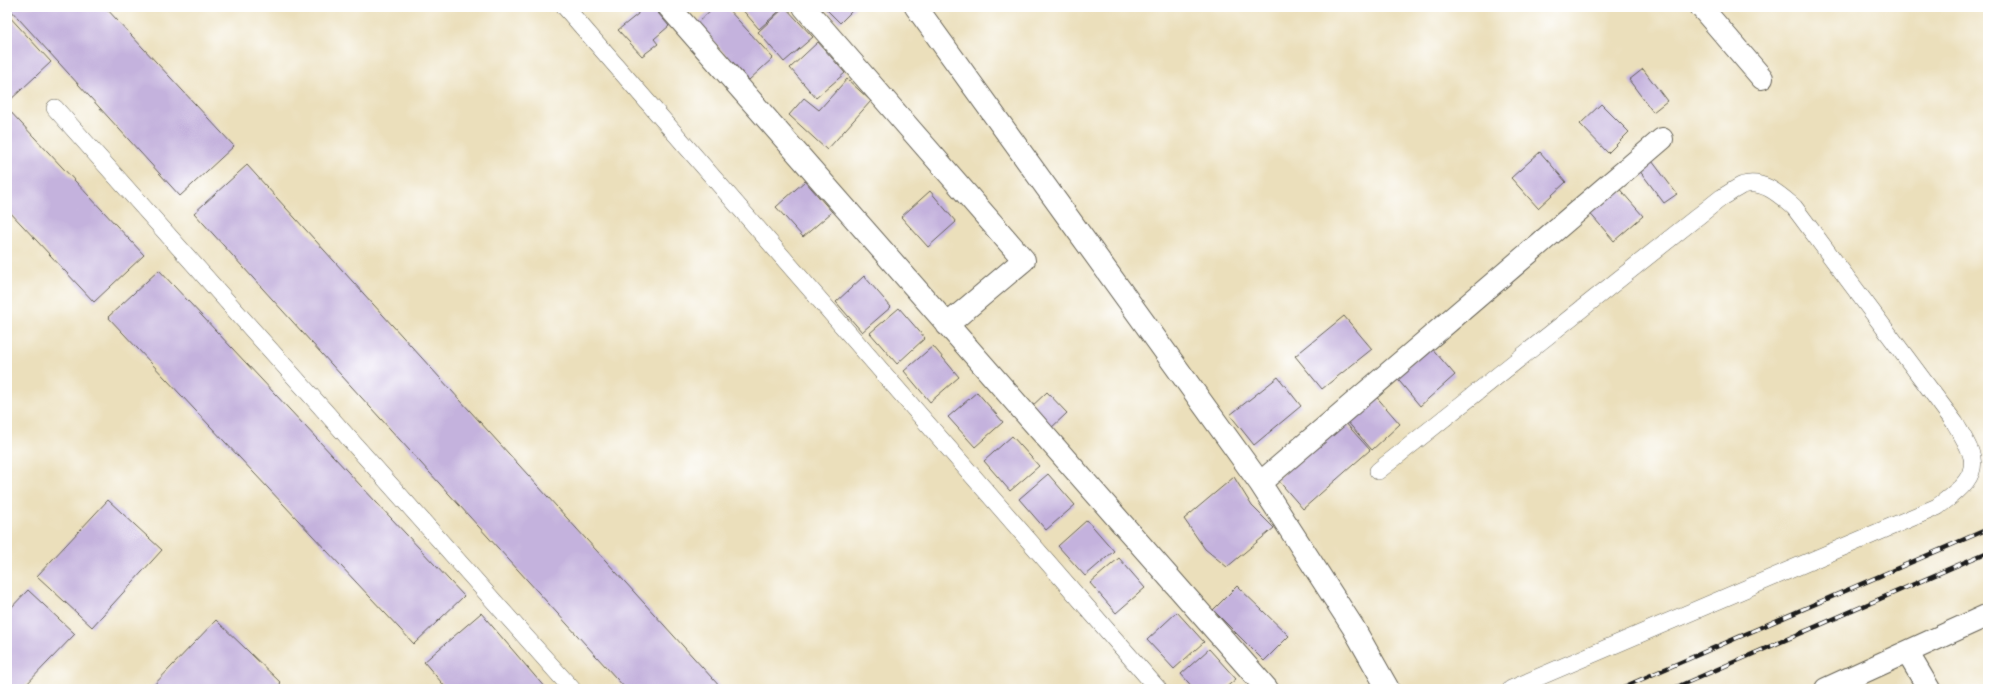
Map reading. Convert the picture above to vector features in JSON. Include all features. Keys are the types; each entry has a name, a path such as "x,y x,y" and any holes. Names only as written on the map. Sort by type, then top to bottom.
{"street":[{"path":"669,7 1266,689"},
{"path":"804,7 1024,260 947,325"},
{"path":"916,7 1260,483 1353,627 1388,689"},
{"path":"1701,7 1762,78"},
{"path":"1260,483 1662,139"},
{"path":"1826,689 1988,615"},
{"path":"1907,652 1929,689"}],"lane":[{"path":"565,7 1158,689"},
{"path":"54,108 572,689"},
{"path":"1378,471 1721,198 1744,185 1763,185 1780,195 1794,207 1955,423 1971,452 1973,469 1962,488 1937,507 1511,689"}],"building":[{"path":"8,7 105,7 234,146 180,196"},
{"path":"637,7 653,7 669,26 654,39 658,44 642,56 618,30 638,14"},
{"path":"714,7 726,7 773,58 749,80 697,23"},
{"path":"740,7 784,7 759,29"},
{"path":"785,7 813,37 784,62 758,32"},
{"path":"824,7 856,7 840,23"},
{"path":"7,14 51,62 7,103"},
{"path":"818,42 845,73 816,98 790,68"},
{"path":"1643,69 1667,101 1653,112 1629,80"},
{"path":"847,79 871,101 827,150 789,115 804,98 819,110"},
{"path":"1601,104 1629,132 1608,153 1580,124"},
{"path":"7,108 144,255 94,302 7,209"},
{"path":"1540,152 1566,182 1538,208 1511,178"},
{"path":"1649,157 1677,194 1664,203 1636,166"},
{"path":"247,165 722,689 626,689 194,213"},
{"path":"805,181 832,212 803,237 776,207"},
{"path":"1616,185 1643,216 1614,241 1587,210"},
{"path":"930,191 956,222 928,247 901,217"},
{"path":"159,270 464,596 414,644 108,317"},
{"path":"864,276 891,307 862,332 836,302"},
{"path":"899,308 925,338 897,364 870,333"},
{"path":"1344,316 1372,349 1322,389 1295,356"},
{"path":"933,346 959,377 930,402 904,371"},
{"path":"1430,346 1455,375 1420,406 1395,376"},
{"path":"1278,377 1301,406 1254,445 1230,415"},
{"path":"977,392 1003,422 975,447 948,417"},
{"path":"1047,392 1067,413 1049,430 1029,409"},
{"path":"1374,394 1400,424 1372,450 1345,419"},
{"path":"1343,420 1370,450 1303,509 1277,479"},
{"path":"1012,436 1039,466 1010,491 984,461"},
{"path":"1048,474 1075,505 1046,530 1019,499"},
{"path":"1234,477 1252,506 1274,528 1227,567 1205,549 1184,519"},
{"path":"108,500 162,550 92,627 37,576"},
{"path":"1087,520 1114,551 1085,576 1058,546"},
{"path":"1119,558 1145,588 1116,613 1090,583"},
{"path":"1237,586 1289,636 1264,661 1213,610"},
{"path":"28,590 75,634 22,689 7,689 7,612"},
{"path":"1177,612 1204,642 1174,669 1147,640"},
{"path":"481,613 546,689 447,689 424,662"},
{"path":"216,620 281,683 275,689 150,689"},
{"path":"1209,649 1236,679 1224,689 1194,689 1181,674"}],"railway":[{"path":"1619,689 1988,529"},
{"path":"1672,689 1988,552"}]}
